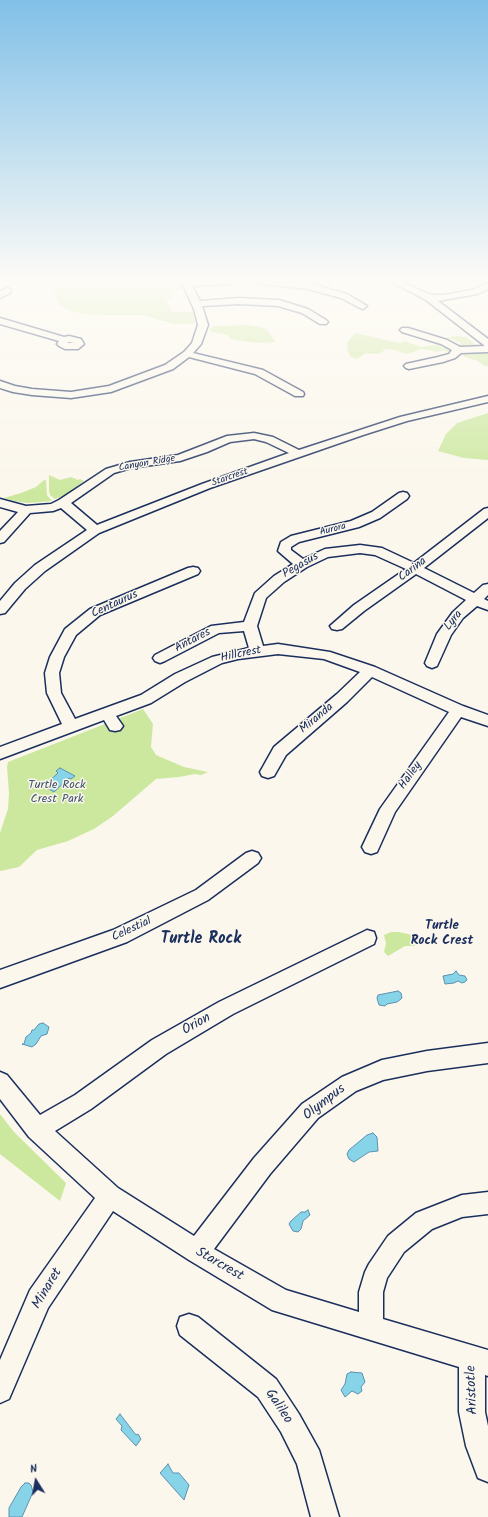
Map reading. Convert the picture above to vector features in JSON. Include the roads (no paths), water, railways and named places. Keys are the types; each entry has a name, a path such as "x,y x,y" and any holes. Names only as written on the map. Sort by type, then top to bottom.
{"street":[{"path":"408,366 440,360 452,356 456,352"},
{"path":"0,384 13,389 48,394 71,395 104,390 169,368 187,354 259,372 285,384 300,394"},
{"name":"Starcrest","path":"0,610 20,586 40,568 95,530 199,489 298,454 404,419 488,399"},
{"name":"Canyon Ridge","path":"0,503 26,510 42,509 63,503 110,471 130,465 180,458 203,450 227,439 254,436 269,439 298,454"},
{"name":"Aurora","path":"302,564 284,551 285,545 295,539 355,524 376,515 403,496"},
{"path":"63,503 95,530"},
{"path":"0,539 26,510"},
{"name":"Carina","path":"337,626 359,608 415,569 488,512"},
{"name":"Pegasus","path":"250,626 260,596 279,579 302,564 325,553 360,549 377,551 415,569 473,600 488,606"},
{"name":"Centaurus","path":"72,727 54,694 52,673 57,657 70,632 95,612 193,571"},
{"name":"Lyra","path":"432,663 444,634 458,615 488,588"},
{"path":"250,626 257,651"},
{"name":"Antares","path":"160,658 216,629 250,626"},
{"name":"Hillcrest","path":"0,754 72,727 111,720 180,678 217,660 237,654 278,649 325,655 370,670 458,710 488,720"},
{"name":"Miranda","path":"268,772 280,751 342,698 370,670"},
{"name":"Halley","path":"371,847 388,809 458,710"},
{"name":"Celestial","path":"0,979 120,936 202,895 252,858"},
{"name":"Orion","path":"37,1130 83,1102 159,1047 226,1008 367,938"},
{"name":"Olympus","path":"197,1252 262,1166 310,1111 348,1084 382,1070 427,1061 488,1053"},
{"name":"Starcrest","path":"0,1082 37,1130 110,1196 197,1252 281,1301 480,1360"},
{"name":"Minaret","path":"0,1390 39,1299 110,1196"},
{"path":"371,1328 371,1292 377,1272 396,1244 424,1221 462,1206 488,1203"},
{"name":"Galileo","path":"189,1326 267,1388 290,1423 309,1460 326,1517"},
{"name":"Aristotle","path":"480,1360 472,1412 479,1446 488,1468"}],"water":[{"path":"60,768 75,776 71,779 69,778 54,792 44,786 58,773 56,771"},
{"path":"456,971 459,975 465,976 467,980 462,983 458,981 445,984 443,976 453,974"},
{"path":"398,991 401,993 402,998 397,1002 387,1004 385,1006 379,1005 377,998 378,995"},
{"path":"43,1023 49,1027 47,1034 41,1036 32,1047 22,1044 24,1044 26,1037 32,1030 34,1030 39,1024"},
{"path":"373,1133 377,1137 378,1151 369,1152 354,1162 349,1159 347,1154 349,1150 367,1135"},
{"path":"308,1210 310,1215 303,1221 301,1229 298,1232 293,1231 289,1224 291,1221 301,1212"},
{"path":"351,1372 362,1373 365,1382 361,1387 362,1391 358,1394 352,1391 345,1397 341,1390 345,1384 347,1374"},
{"path":"120,1414 136,1435 138,1434 141,1439 136,1446 121,1430 122,1426 116,1419"},
{"path":"168,1464 173,1473 179,1473 189,1485 184,1500 160,1473"},
{"path":"25,1483 29,1483 31,1485 33,1492 22,1517 9,1517 9,1508 21,1487"}],"district":[{"name":"Turtle Rock Crest","path":"442,934"},
{"name":"Turtle Rock","path":"201,940"}],"park label":[{"name":"Turtle Rock Crest Park","path":"57,793"}]}
